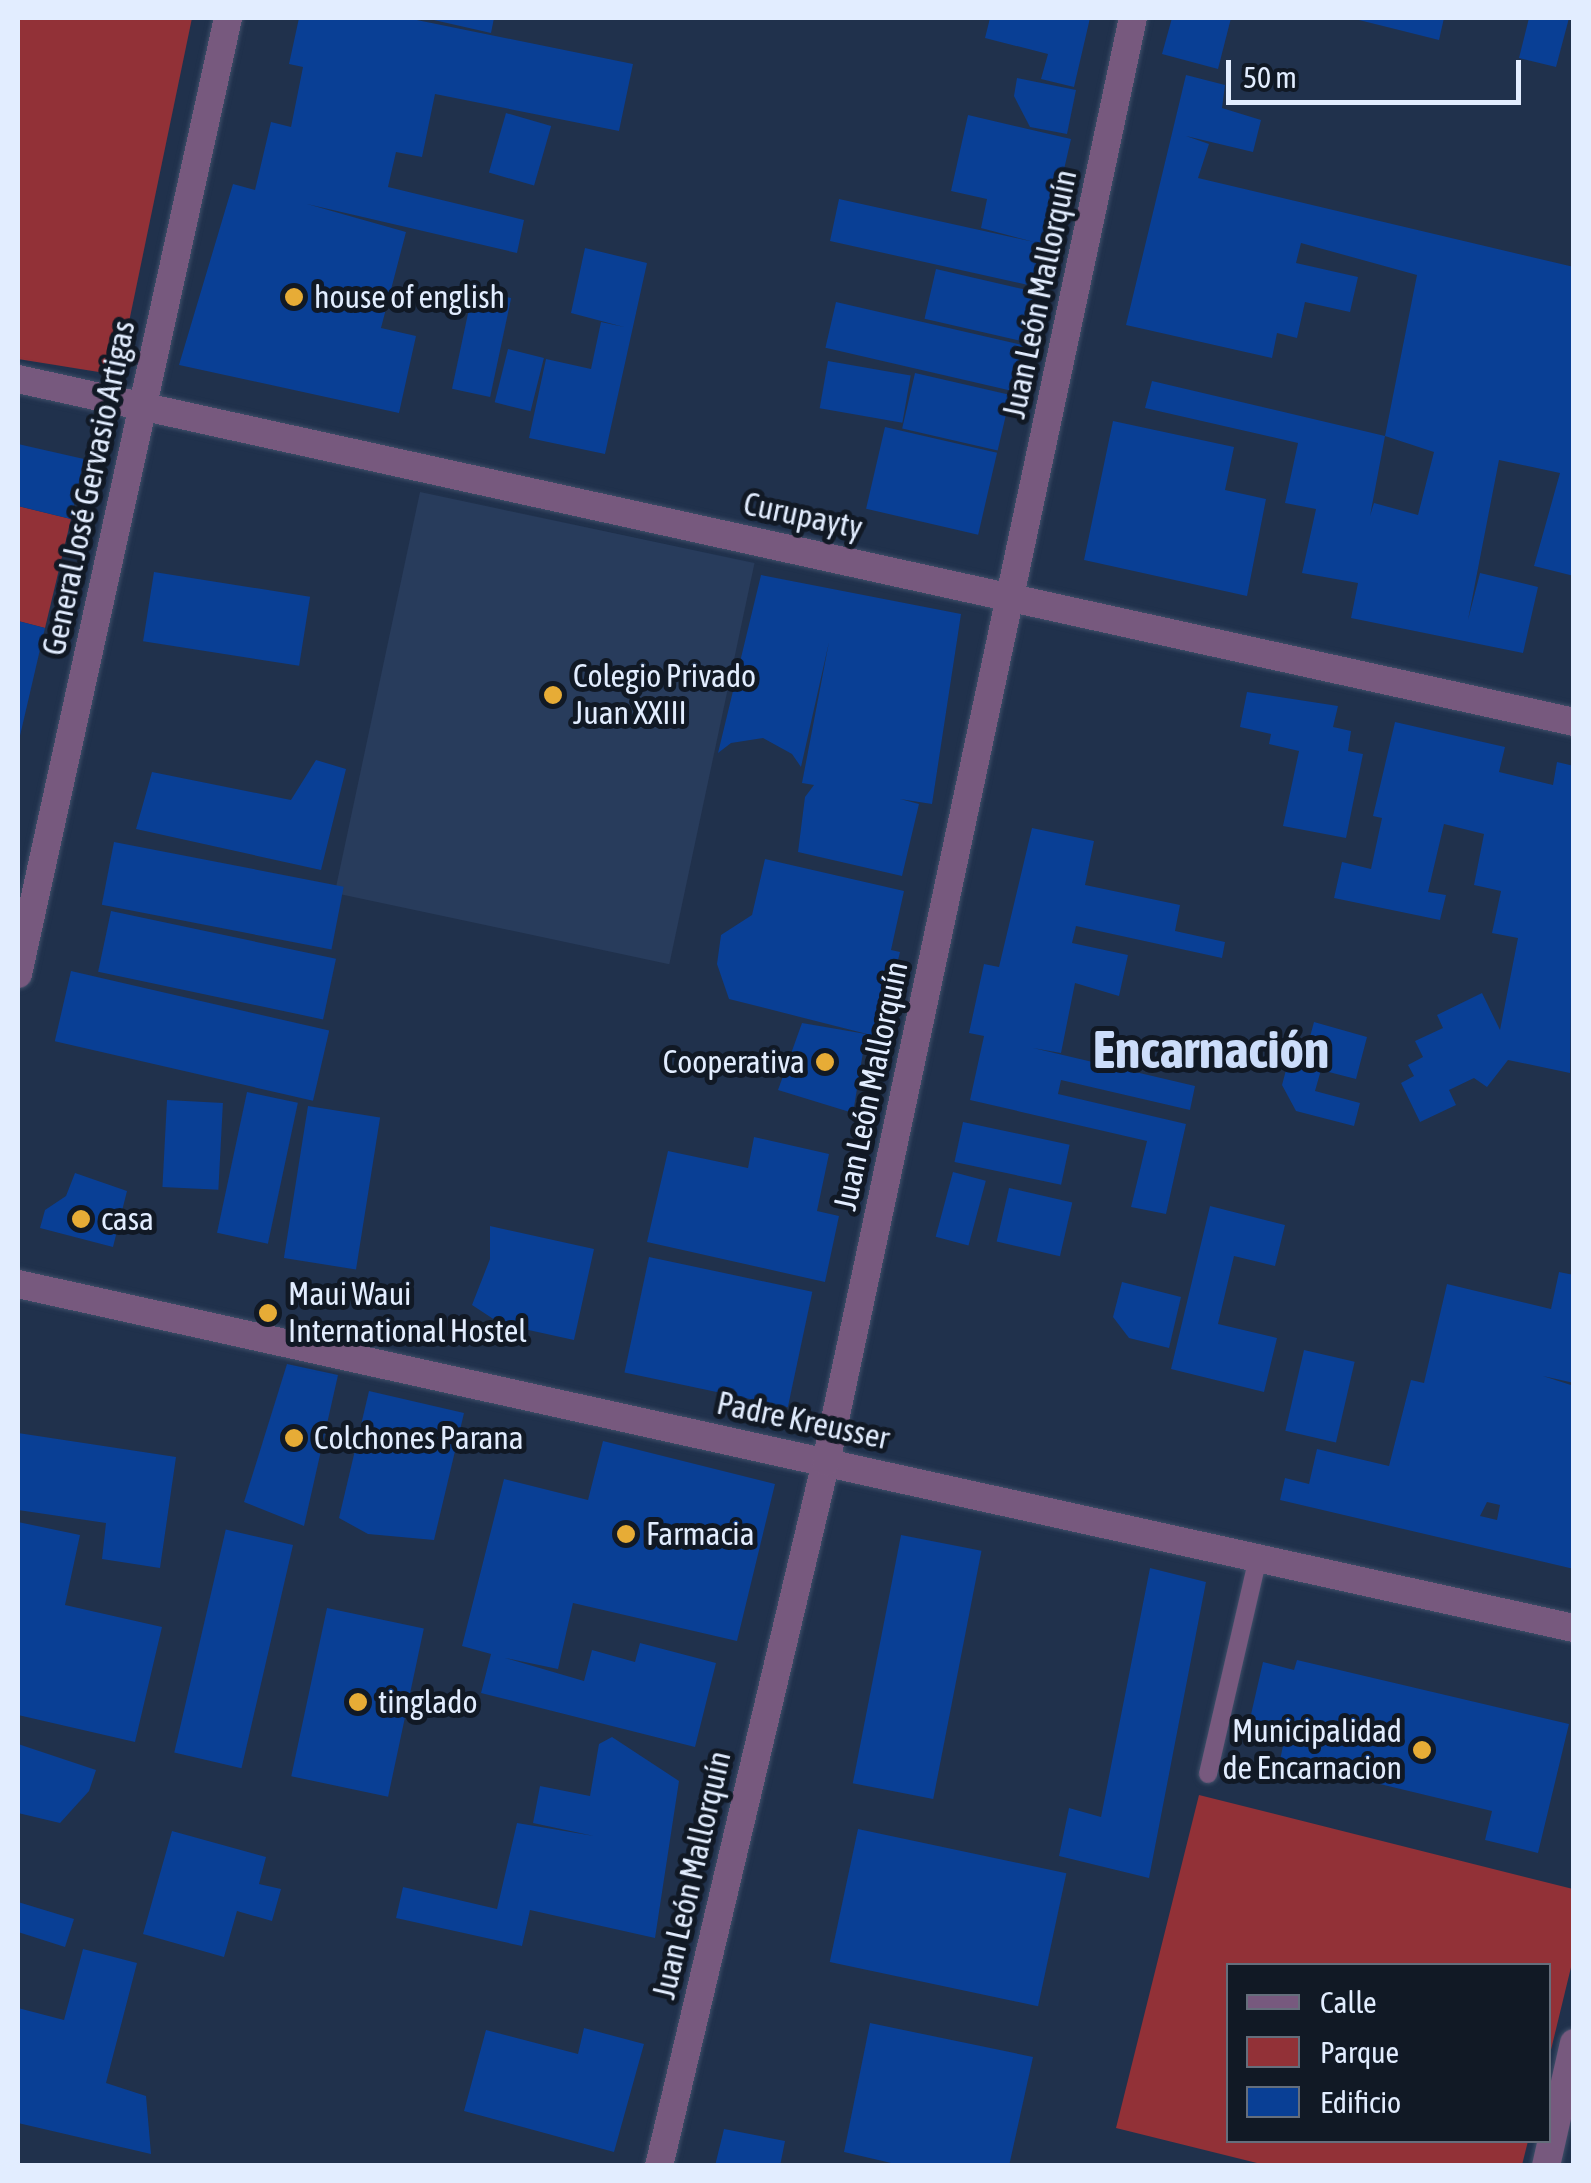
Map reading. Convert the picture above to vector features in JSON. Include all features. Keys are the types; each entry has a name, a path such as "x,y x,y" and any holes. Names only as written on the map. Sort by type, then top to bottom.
{"street":[{"name":"General José Gervasio Artigas","path":"18,974 228,18"},
{"name":"Juan León Mallorquín","path":"659,2166 826,1462 1134,18"},
{"name":"Curupayty","path":"18,379 1574,722"},
{"name":"Padre Kreusser","path":"18,1284 1574,1628"},
{"path":"1546,2166 1574,2043"}],"lane":[{"path":"1208,1774 1258,1558"}],"shaded area":[{"name":"Colegio Privado Juan XXIII","path":"420,492 755,563 669,964 335,893"}],"green space":[{"path":"18,18 192,18 123,351 105,373 18,359"},
{"path":"18,506 71,519 45,628 18,621"},
{"path":"1199,1795 1573,1889 1573,1959 1551,2050 1551,1963 1226,1963 1226,2143 1528,2143 1522,2165 1265,2165 1116,2128"}],"building":[{"path":"299,18 407,18 633,64 619,131 435,94 422,157 396,152 388,187 524,220 517,253 307,204 406,232 381,328 416,336 399,413 179,365 233,184 255,190 271,122 291,127 303,67 289,64"},
{"path":"425,18 494,18 491,33"},
{"path":"990,18 1090,18 1074,87 1041,79 1048,54 985,38"},
{"path":"1172,18 1231,18 1218,69 1162,54"},
{"path":"1351,18 1444,18 1439,40"},
{"path":"1529,18 1569,18 1556,67 1519,58"},
{"path":"1186,75 1225,85 1222,108 1261,120 1253,152 1186,136 1209,144 1198,178 1574,267 1574,576 1534,566 1560,473 1499,460 1468,620 1480,573 1538,587 1523,653 1351,618 1358,583 1302,573 1316,509 1285,503 1298,443 1145,408 1152,381 1385,436 1417,275 1301,243 1296,263 1358,277 1350,312 1305,302 1297,338 1277,333 1272,358 1126,325","holes":["1385,436 1434,452 1418,515 1374,503 1370,516"]},
{"path":"1017,78 1076,90 1067,134 1030,127 1014,96"},
{"path":"506,113 551,126 534,186 489,173"},
{"path":"968,115 1071,139 1037,287 830,241 839,199 1034,242 981,228 987,199 951,191"},
{"path":"585,248 647,263 605,454 529,438 546,359 591,369 601,322 624,327 571,313"},
{"path":"936,269 1034,292 1023,341 925,319"},
{"path":"473,290 511,298 490,397 452,389"},
{"path":"836,302 1024,345 1013,391 825,348"},
{"path":"508,349 544,358 531,411 495,402"},
{"path":"828,361 911,376 902,423 820,408"},
{"path":"915,373 1010,395 998,451 902,429"},
{"path":"1113,421 1234,447 1225,490 1266,499 1247,596 1084,560"},
{"path":"885,427 997,453 978,535 866,509"},
{"path":"18,444 84,459 71,519 18,506"},
{"path":"154,572 310,597 299,666 143,641"},
{"path":"761,575 961,614 932,804 900,799 919,804 902,876 798,852 805,797 814,785 802,783 829,642 801,767 792,754 763,738 731,743 718,753"},
{"path":"18,621 45,628 19,740 18,740"},
{"path":"1247,692 1338,706 1333,727 1351,731 1348,751 1363,754 1346,838 1283,826 1299,751 1269,744 1271,734 1240,727"},
{"path":"1395,722 1505,747 1499,772 1553,785 1557,762 1574,766 1570,1073 1508,1060 1487,1087 1474,1078 1449,1090 1456,1105 1420,1122 1401,1083 1414,1076 1408,1065 1423,1057 1415,1041 1443,1028 1437,1015 1482,993 1500,1030 1518,938 1492,933 1501,891 1474,885 1484,834 1444,824 1428,892 1446,895 1440,920 1334,898 1342,862 1371,869 1382,818 1373,816"},
{"path":"316,760 346,769 321,870 136,829 152,772 291,800"},
{"path":"1032,828 1094,841 1085,885 1180,905 1175,931 1225,942 1222,958 1076,926 1072,943 1128,955 1119,996 1075,983 1061,1053 1033,1048 1195,1086 1190,1110 1061,1080 1058,1094 1186,1124 1166,1214 1131,1207 1147,1141 970,1100 984,1036 969,1033 984,964 999,967"},
{"path":"114,842 344,887 331,949 102,905"},
{"path":"765,859 904,891 891,950 900,952 879,1037 729,999 717,964 721,935 752,915"},
{"path":"111,911 336,959 323,1019 98,972"},
{"path":"71,971 329,1031 313,1101 55,1041"},
{"path":"1314,1022 1367,1037 1356,1079 1321,1070 1315,1091 1360,1103 1354,1126 1296,1111 1282,1085 1294,1040 1308,1044"},
{"name":"Cooperativa","path":"802,1023 866,1034 853,1113 778,1090"},
{"path":"247,1092 298,1103 268,1244 217,1233"},
{"path":"167,1100 223,1103 218,1190 162,1187"},
{"path":"308,1106 380,1117 356,1270 284,1258"},
{"path":"963,1122 1070,1145 1061,1185 954,1162"},
{"path":"754,1137 829,1154 817,1211 839,1216 825,1282 647,1242 668,1151 748,1168"},
{"path":"953,1172 986,1181 969,1246 936,1237"},
{"name":"casa","path":"75,1173 127,1191 113,1247 40,1228 45,1210 66,1196"},
{"path":"1009,1188 1072,1203 1060,1256 997,1242"},
{"path":"1210,1206 1285,1225 1275,1266 1234,1256 1218,1324 1277,1338 1264,1392 1171,1369"},
{"path":"490,1226 594,1249 574,1340 501,1324 472,1305 490,1259"},
{"path":"649,1257 812,1292 788,1407 624,1372"},
{"path":"1559,1272 1574,1275 1574,1383 1543,1376 1574,1386 1574,1569 1280,1500 1285,1478 1309,1484 1317,1449 1389,1466 1411,1380 1424,1383 1447,1284 1551,1309","holes":["1487,1502 1500,1505 1497,1520 1480,1516"]},
{"path":"1122,1282 1181,1297 1169,1348 1129,1338 1113,1317"},
{"path":"1304,1350 1355,1362 1336,1443 1285,1431"},
{"name":"Colchones Parana","path":"287,1364 338,1375 304,1526 244,1502"},
{"path":"369,1391 464,1413 434,1540 368,1534 339,1518"},
{"path":"18,1433 176,1457 160,1568 102,1559 106,1523 18,1510"},
{"name":"Farmacia","path":"603,1441 775,1484 737,1641 573,1603 558,1669 505,1658 584,1681 592,1650 635,1662 640,1643 716,1663 695,1747 481,1693 491,1654 462,1646 504,1479 588,1500"},
{"path":"18,1522 80,1535 65,1605 162,1627 135,1742 18,1715"},
{"path":"226,1529 293,1545 241,1768 174,1753"},
{"path":"901,1535 981,1551 933,1799 853,1783"},
{"path":"1150,1568 1206,1582 1149,1878 1059,1856 1069,1808 1101,1817"},
{"name":"tinglado","path":"327,1608 424,1629 388,1797 291,1776"},
{"name":"Municipalidad de Encarnacion","path":"1297,1660 1569,1724 1538,1853 1485,1840 1492,1811 1280,1760 1284,1741 1247,1732 1263,1662 1294,1670"},
{"path":"612,1737 679,1781 655,1938 530,1910 522,1946 396,1918 403,1887 497,1909 517,1823 594,1836 533,1823 540,1786 590,1796 599,1744"},
{"path":"18,1744 96,1770 89,1791 60,1823 18,1813"},
{"path":"858,1829 1066,1873 1038,2006 830,1962"},
{"path":"172,1831 266,1857 259,1884 281,1889 272,1921 237,1911 224,1957 143,1934"},
{"path":"18,1902 74,1919 65,1947 18,1932"},
{"path":"83,1949 137,1963 106,2083 146,2096 151,2154 18,2123 18,2008 64,2020"},
{"path":"870,2023 1033,2057 1009,2166 904,2166 844,2152"},
{"path":"584,2028 644,2044 614,2152 464,2111 486,2030 578,2054"},
{"path":"724,2129 785,2141 780,2166 715,2166"}],"place":[{"name":"house of english","path":"294,297"},
{"name":"Colegio Privado Juan XXIII","path":"553,695"},
{"name":"Cooperativa","path":"825,1062"},
{"name":"casa","path":"81,1219"},
{"name":"Maui Waui International Hostel","path":"268,1313"},
{"name":"Colchones Parana","path":"294,1438"},
{"name":"Farmacia","path":"626,1534"},
{"name":"tinglado","path":"358,1702"},
{"name":"Municipalidad de Encarnacion","path":"1422,1750"}],"district":[{"name":"Encarnación","path":"1211,1050"}]}
